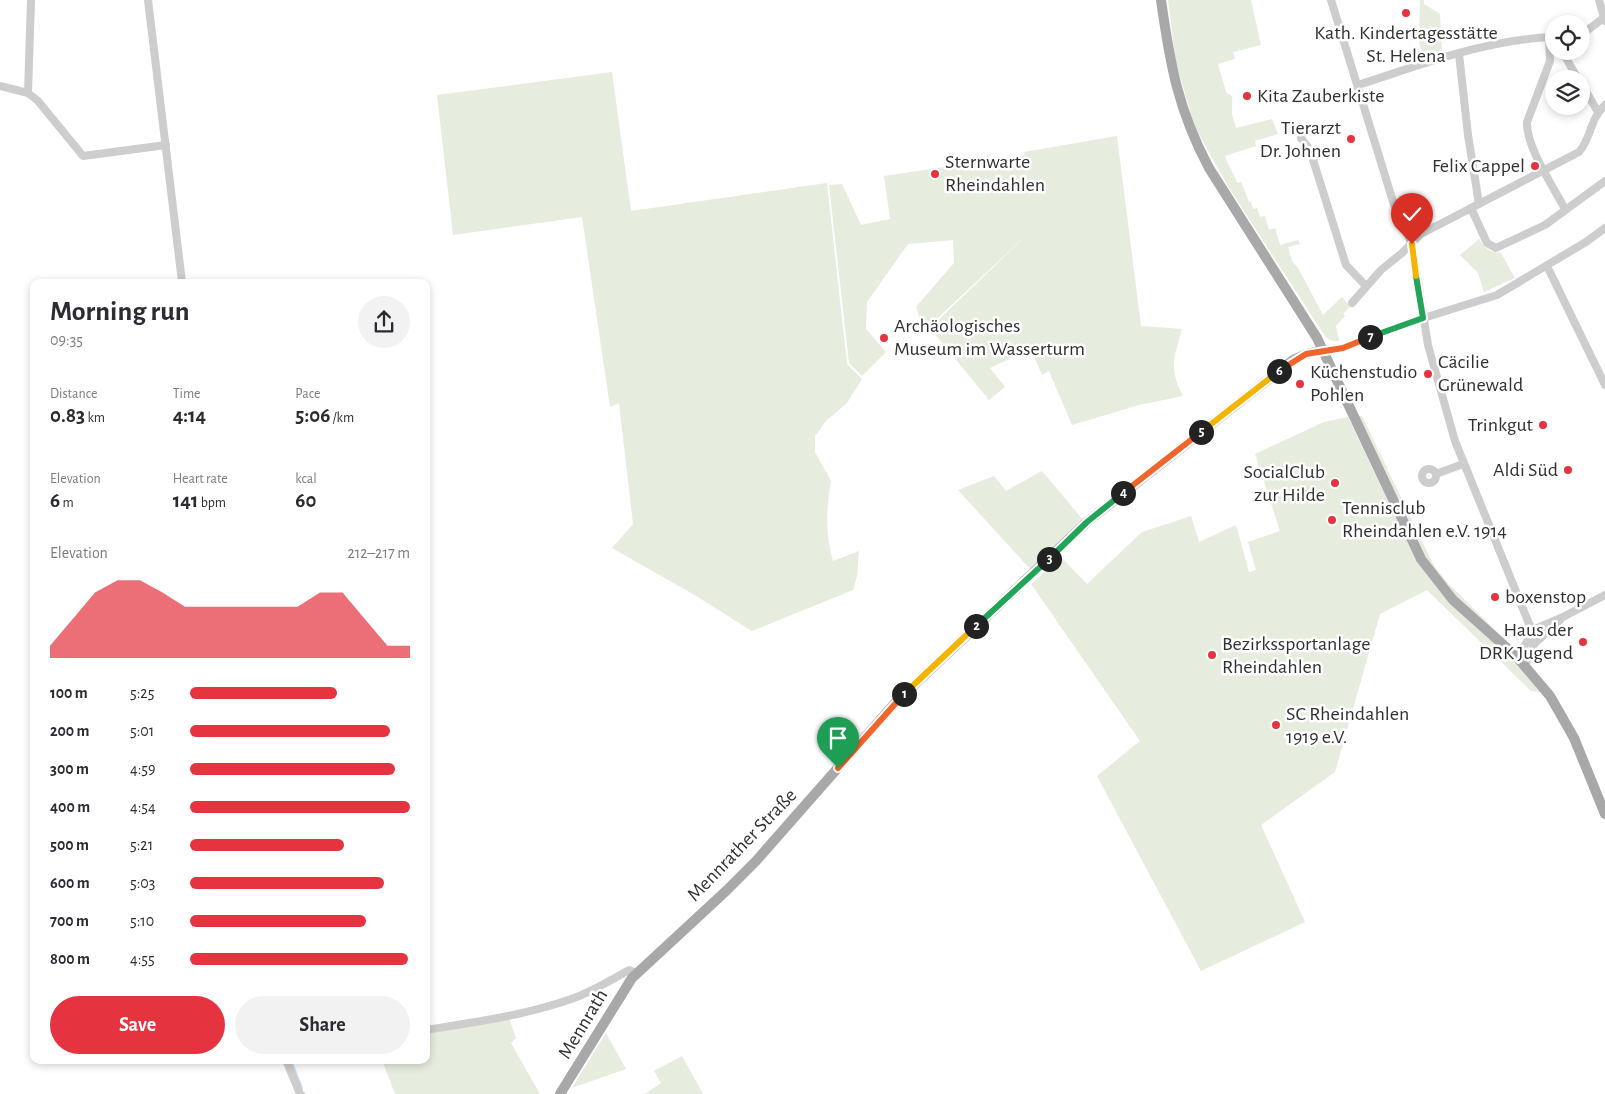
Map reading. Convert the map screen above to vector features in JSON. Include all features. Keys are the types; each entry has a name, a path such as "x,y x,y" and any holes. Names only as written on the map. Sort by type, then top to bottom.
{"main road":[{"path":"1162,0 1173,77 1195,141 1209,168 1323,350 1421,558 1453,600 1517,656 1550,696 1566,722 1605,814"},
{"name":"Mennrather Straße","path":"637,973 756,861 895,703 1087,522 1293,360 1306,354 1323,350"},
{"name":"Mennrath","path":"560,1094 612,1008 637,973"}],"street":[{"path":"28,93 31,0"},
{"path":"148,0 182,279"},
{"path":"1331,0 1395,208 1412,244 1428,345 1463,464 1530,626 1534,644"},
{"path":"1590,29 1605,19 1599,0"},
{"path":"1358,85 1459,54 1513,41 1545,38"},
{"path":"1459,54 1475,206 1487,243 1496,248 1545,226 1565,209 1605,181"},
{"path":"1550,60 1527,122 1527,129 1545,171 1565,209"},
{"path":"0,86 28,93 38,101 83,156 166,145"},
{"path":"1590,98 1598,112"},
{"path":"1352,303 1366,286 1421,234 1545,171 1581,150 1598,112 1605,106"},
{"path":"1301,138 1310,150 1346,265 1366,286"},
{"path":"1323,350 1343,348 1423,318 1497,295 1547,266 1605,228"},
{"path":"1547,266 1605,385"},
{"path":"1436,474 1463,464"},
{"path":"1530,626 1535,629 1564,617 1605,595"},
{"path":"1525,665 1534,644 1564,617"},
{"path":"1517,656 1527,642 1530,626"},
{"path":"430,1029 497,1018 539,1008 574,998 629,970 637,973"},
{"path":"290,1064 300,1094"}],"shaded area":[{"path":"1168,0 1251,0 1261,45 1233,52 1235,59 1218,64 1226,92 1232,96 1232,114 1236,128 1272,119 1278,134 1255,141 1256,146 1225,156 1237,183 1241,182 1253,209 1257,208 1260,217 1265,216 1269,230 1275,228 1280,245 1298,240 1300,244 1288,247 1292,261 1298,268 1323,315 1342,297 1350,307 1336,326 1339,340 1337,341 1330,340 1325,336 1229,188 1195,127 1176,63"},
{"path":"1420,0 1424,0 1424,4 1440,14 1442,51 1423,57 1419,42"},
{"path":"612,72 631,211 827,183 847,364 862,379 847,403 826,421 815,436 815,452 831,481 827,521 833,561 859,551 857,576 853,590 752,631 693,594 612,548 633,524 619,403 610,407 582,217 453,235 437,95"},
{"path":"1117,136 1141,326 1182,329 1175,356 1174,370 1183,396 1139,405 1072,425 1049,371 1042,375 1031,349 990,368 1005,387 989,400 930,328 1033,229 928,327 919,316 916,307 954,263 953,240 908,244 867,302 866,329 886,352 862,376 849,363 829,185 842,184 861,225 890,219 884,176 1024,155 1031,209 1024,152"},
{"path":"1479,239 1488,249 1501,253 1515,278 1484,292 1478,273 1460,255"},
{"path":"1359,416 1362,416 1434,566 1446,581 1508,643 1459,600 1427,560"},
{"path":"1348,417 1416,560 1455,608 1510,656 1547,700 1540,692 1531,691 1427,590 1380,614 1335,772 1261,825 1305,922 1201,971 1097,776 1140,741 1031,584 1061,557 1087,584 1142,532 1191,516 1199,542 1236,525 1249,572 1256,570 1248,542 1280,531 1255,454 1324,422"},
{"path":"1042,471 1084,521 1032,571 958,490 994,476 1006,491"},
{"path":"509,1018 516,1038 511,1043 540,1094 395,1094 384,1064 430,1064 430,1032"},
{"path":"606,1033 626,1069 572,1088"},
{"path":"682,1056 703,1094 645,1094 661,1083 654,1071"}],"waterway":[{"path":"293,1065 302,1088"}],"place":[{"name":"Kath. Kindertagesstätte St. Helena","path":"1406,13"},
{"name":"Kita Zauberkiste","path":"1247,96"},
{"name":"Tierarzt Dr. Johnen","path":"1351,139"},
{"name":"Felix Cappel","path":"1535,166"},
{"name":"Sternwarte Rheindahlen","path":"935,174"},
{"name":"Archäologisches Museum im Wasserturm","path":"884,338"},
{"name":"Cäcilie Grünewald","path":"1428,374"},
{"name":"Küchenstudio Pohlen","path":"1300,384"},
{"name":"Trinkgut","path":"1543,425"},
{"name":"Aldi Süd","path":"1568,470"},
{"name":"SocialClub zur Hilde","path":"1335,483"},
{"name":"Tennisclub Rheindahlen e.V. 1914","path":"1332,520"},
{"name":"boxenstop","path":"1495,597"},
{"name":"Haus der DRK Jugend","path":"1583,642"},
{"name":"Bezirkssportanlage Rheindahlen","path":"1212,655"},
{"name":"SC Rheindahlen 1919 e.V.","path":"1276,725"}],"route":[{"path":"838,768 895,703 1087,522 1293,360 1306,354 1343,348 1423,318 1412,244"}]}
